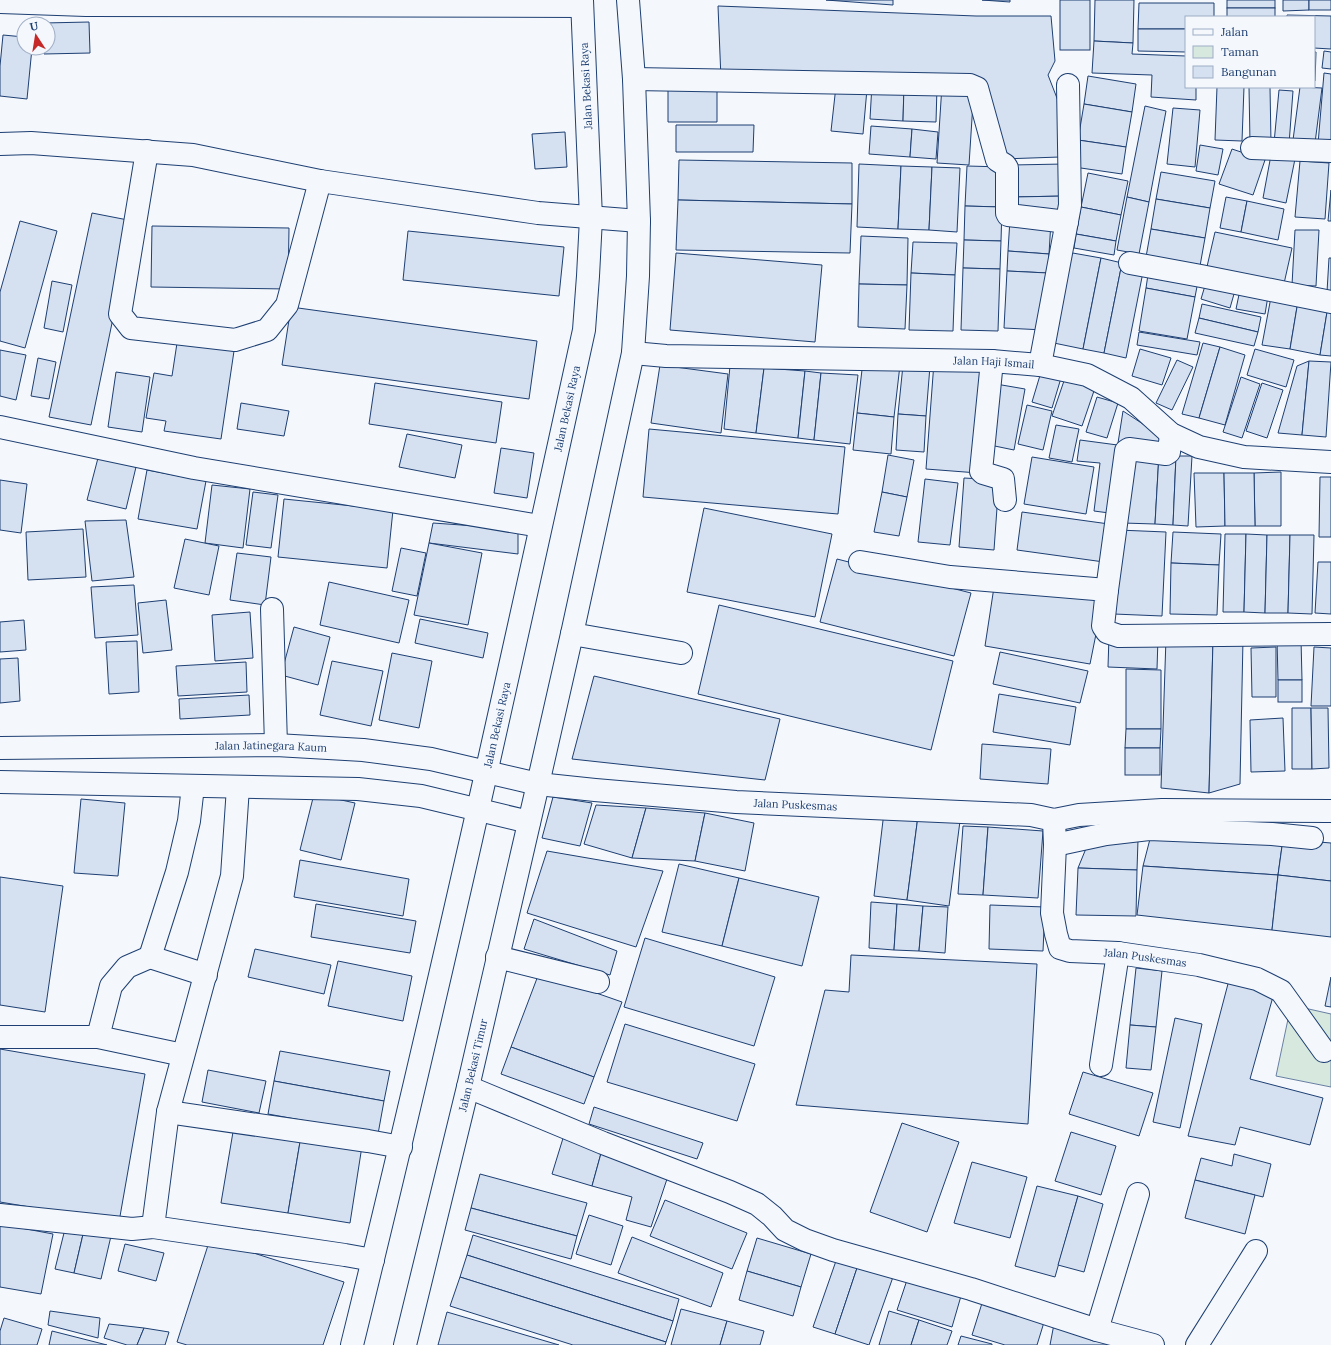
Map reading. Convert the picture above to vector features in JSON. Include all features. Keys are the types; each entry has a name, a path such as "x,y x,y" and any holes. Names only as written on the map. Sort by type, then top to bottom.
{"street":[{"path":"538,784 633,353 638,276 639,221 634,79 628,0"},
{"path":"0,2 582,3"},
{"name":"Jalan Bekasi Raya","path":"478,809 584,330 590,218 582,3"},
{"path":"634,79 970,85 977,88 997,160 1007,168 1008,216 1067,222"},
{"path":"1040,365 1070,205 1068,85"},
{"path":"0,144 31,143 193,154 320,181 538,213 639,221"},
{"path":"1252,148 1331,151"},
{"path":"147,151 120,314 131,328 235,340 267,330 287,305 320,181"},
{"path":"1130,263 1331,302"},
{"name":"Jalan Haji Ismail","path":"633,353 666,356 992,361 1040,365 1087,375 1131,398 1171,434 1199,447 1244,457 1331,462"},
{"path":"992,361 981,471 983,474 1003,479 1005,500"},
{"path":"0,427 194,468 540,526"},
{"path":"1171,434 1169,452 1166,454 1129,449 1126,451 1103,626 1107,632 1118,636 1331,634"},
{"path":"860,562 950,577 1107,590"},
{"path":"272,608 276,745"},
{"path":"572,634 681,653"},
{"name":"Jalan Jatinegara Kaum","path":"0,748 276,745 363,750 431,759 538,784"},
{"path":"0,782 358,789 420,796 529,822"},
{"name":"Jalan Puskesmas","path":"538,784 736,802 1031,815 1054,820 1079,815 1162,810 1331,811"},
{"name":"Jalan Bekasi Timur","path":"405,1345 468,1087 538,784"},
{"path":"150,957 177,872 189,821 193,786"},
{"path":"153,1227 168,1112 232,876 238,787"},
{"path":"352,1345 401,1147 478,809"},
{"name":"Jalan Puskesmas","path":"1054,820 1055,845 1052,913 1060,948 1070,951 1118,953 1199,966 1258,979 1281,991 1324,1051"},
{"path":"1055,845 1106,834 1149,829 1272,834 1312,838"},
{"path":"1101,1066 1118,953"},
{"path":"98,1037 110,986 127,967 150,957 206,976"},
{"path":"497,957 598,982"},
{"path":"0,1037 98,1037 183,1055"},
{"path":"468,1087 603,1143 758,1204 786,1230 806,1240 833,1250 971,1289 1097,1330 1153,1345"},
{"path":"168,1112 401,1147"},
{"path":"1097,1330 1138,1194"},
{"path":"0,1215 132,1229 153,1227 373,1260"},
{"path":"1197,1345 1256,1251"}],"green space":[{"path":"1291,1005 1331,1014 1331,1087 1276,1076"}],"building":[{"path":"826,0 893,0 893,5"},
{"path":"982,0 1010,0 1010,2"},
{"path":"1060,0 1090,0 1090,50 1060,50"},
{"path":"1095,0 1134,0 1133,43 1094,41"},
{"path":"1227,0 1275,0 1275,8 1227,8"},
{"path":"1283,0 1309,0 1309,10 1283,11"},
{"path":"1309,0 1331,0 1331,10 1309,10"},
{"path":"1139,3 1214,3 1214,16 1185,16 1185,29 1138,29"},
{"path":"718,6 976,16 1051,16 1055,61 1048,75 1062,111 1060,157 1002,159 979,78 721,79"},
{"path":"1227,8 1275,8 1275,16 1227,16"},
{"path":"1287,15 1331,16 1331,49 1315,48 1315,16"},
{"path":"89,22 90,53 56,54 56,23"},
{"path":"1138,29 1185,29 1185,52 1138,51"},
{"path":"3,35 16,36 16,56 31,56 27,99 0,96 0,66"},
{"path":"1094,41 1133,43 1132,54 1185,56 1185,88 1196,88 1196,100 1151,97 1152,75 1092,73"},
{"path":"1324,51 1331,52 1331,69 1322,68"},
{"path":"1315,52 1316,52 1315,81"},
{"path":"1324,73 1331,74 1331,145 1318,144"},
{"path":"1088,76 1136,84 1132,112 1084,104"},
{"path":"872,84 904,85 903,121 870,119"},
{"path":"904,85 937,87 936,122 903,121"},
{"path":"942,85 974,87 969,165 937,163"},
{"path":"836,86 867,89 863,134 831,131"},
{"path":"717,87 717,122 668,122 668,88"},
{"path":"1217,88 1244,88 1242,141 1215,140"},
{"path":"1249,88 1270,88 1271,143 1250,143"},
{"path":"1300,88 1322,88 1315,143 1293,140"},
{"path":"1279,90 1293,91 1289,144 1274,143"},
{"path":"1084,104 1132,112 1126,147 1078,140"},
{"path":"1145,106 1166,111 1149,202 1127,197"},
{"path":"1173,108 1200,110 1195,167 1167,164"},
{"path":"676,125 754,125 753,152 676,152"},
{"path":"871,126 912,129 910,157 869,154"},
{"path":"912,129 938,132 936,159 910,157"},
{"path":"565,132 567,167 535,169 532,134"},
{"path":"1078,140 1126,147 1122,174 1074,167"},
{"path":"1200,145 1223,149 1218,175 1196,171"},
{"path":"1232,149 1265,160 1253,195 1219,184"},
{"path":"1271,155 1295,159 1286,203 1263,198"},
{"path":"679,160 852,163 852,204 678,200"},
{"path":"1300,161 1329,163 1325,219 1295,217"},
{"path":"859,164 901,166 898,229 857,227"},
{"path":"1064,164 1065,196 1013,197 1012,165"},
{"path":"901,166 932,167 929,230 898,229"},
{"path":"967,166 1004,167 1002,207 965,206"},
{"path":"932,167 960,168 957,232 929,230"},
{"path":"1161,172 1215,181 1210,208 1156,199"},
{"path":"1088,173 1128,181 1121,215 1081,207"},
{"path":"1331,190 1331,221 1328,221"},
{"path":"1065,196 1065,215 1013,215 1013,197"},
{"path":"1127,197 1149,202 1139,254 1117,250"},
{"path":"1226,197 1247,201 1241,232 1220,228"},
{"path":"1156,199 1210,208 1205,238 1151,229"},
{"path":"678,200 852,204 850,253 676,250"},
{"path":"1247,201 1284,209 1278,240 1241,232"},
{"path":"965,206 1002,207 1001,241 964,240"},
{"path":"1081,207 1121,215 1116,241 1076,234"},
{"path":"92,213 133,221 91,425 49,417"},
{"path":"1010,219 1051,221 1049,254 1008,251"},
{"path":"20,221 57,231 25,348 0,341 0,292"},
{"path":"152,226 289,228 288,289 151,287"},
{"path":"1151,229 1205,238 1200,266 1146,257"},
{"path":"1295,230 1319,230 1316,286 1292,285"},
{"path":"408,231 564,247 559,296 403,280"},
{"path":"1215,232 1292,248 1283,288 1206,271"},
{"path":"1076,234 1116,241 1114,255 1074,248"},
{"path":"861,236 908,238 907,285 859,284"},
{"path":"964,240 1001,241 1000,269 963,268"},
{"path":"913,242 957,243 955,275 911,273"},
{"path":"1008,251 1049,254 1048,273 1007,271"},
{"path":"1067,252 1101,258 1083,349 1049,342"},
{"path":"676,253 822,265 815,342 670,330"},
{"path":"1101,258 1122,263 1104,353 1083,349"},
{"path":"1329,258 1331,258 1331,292 1327,292"},
{"path":"1122,263 1144,267 1126,358 1104,353"},
{"path":"963,268 1000,269 998,331 961,330"},
{"path":"1149,268 1199,276 1195,297 1146,288"},
{"path":"1007,271 1048,273 1044,330 1004,328"},
{"path":"911,273 955,275 953,331 909,330"},
{"path":"1207,279 1236,287 1230,308 1201,299"},
{"path":"52,281 72,285 63,332 44,328"},
{"path":"859,284 907,285 905,329 858,327"},
{"path":"1241,285 1269,290 1265,314 1236,309"},
{"path":"1146,288 1195,297 1187,339 1139,331"},
{"path":"1271,297 1298,301 1290,349 1262,345"},
{"path":"1298,301 1328,306 1320,355 1290,349"},
{"path":"1202,304 1261,317 1258,332 1199,318"},
{"path":"1328,306 1331,307 1331,356 1320,355"},
{"path":"291,307 537,341 529,399 282,365"},
{"path":"1199,318 1258,332 1254,346 1195,333"},
{"path":"1139,332 1200,342 1197,355 1137,345"},
{"path":"177,343 234,351 221,439 164,431 166,421 146,418 154,373 172,376"},
{"path":"1203,343 1220,347 1199,418 1182,414"},
{"path":"1220,347 1245,355 1225,425 1199,418"},
{"path":"1140,349 1171,358 1162,385 1132,376"},
{"path":"1255,349 1294,360 1286,387 1247,375"},
{"path":"0,350 26,355 16,400 0,396"},
{"path":"38,358 56,362 49,399 31,396"},
{"path":"1177,360 1193,367 1172,410 1156,403"},
{"path":"863,361 900,365 894,417 857,413"},
{"path":"1309,361 1302,435 1278,433 1297,366"},
{"path":"1309,361 1331,362 1326,437 1302,435"},
{"path":"934,362 985,366 978,473 926,469"},
{"path":"660,365 728,374 721,433 651,423"},
{"path":"903,365 930,366 926,416 898,414"},
{"path":"730,366 764,368 756,433 724,429"},
{"path":"764,368 805,371 798,438 756,433"},
{"path":"805,371 821,373 814,440 798,438"},
{"path":"116,372 150,377 142,432 108,427"},
{"path":"1041,372 1061,378 1052,408 1032,402"},
{"path":"821,373 858,375 850,444 814,440"},
{"path":"1066,375 1096,385 1082,426 1052,416"},
{"path":"1241,377 1260,384 1242,438 1223,432"},
{"path":"375,383 502,402 496,443 369,424"},
{"path":"1262,383 1283,390 1267,438 1246,431"},
{"path":"996,384 1025,389 1014,450 985,444"},
{"path":"1097,397 1118,403 1107,438 1086,432"},
{"path":"241,403 289,411 284,436 237,429"},
{"path":"1027,405 1052,411 1043,450 1018,444"},
{"path":"1123,411 1163,437 1164,452 1118,443"},
{"path":"857,413 894,417 891,454 853,450"},
{"path":"898,414 926,416 924,452 896,450"},
{"path":"1056,425 1079,429 1072,462 1049,458"},
{"path":"649,429 845,447 838,514 643,497"},
{"path":"407,434 462,445 455,478 399,467"},
{"path":"1080,440 1125,446 1117,514 1094,511 1100,463 1077,461"},
{"path":"501,448 534,453 527,498 494,493"},
{"path":"1127,453 1159,454 1155,524 1123,523"},
{"path":"1159,454 1176,456 1173,525 1155,524"},
{"path":"888,455 914,460 907,497 882,492"},
{"path":"1176,456 1192,456 1188,526 1173,525"},
{"path":"1032,457 1094,467 1086,514 1024,504"},
{"path":"98,458 136,467 126,509 87,500"},
{"path":"147,470 206,481 197,529 138,519"},
{"path":"1281,472 1281,526 1255,526 1254,473"},
{"path":"1194,473 1224,473 1225,526 1196,527"},
{"path":"1224,473 1254,473 1255,526 1225,526"},
{"path":"1320,477 1331,477 1331,537 1319,537"},
{"path":"964,478 999,480 994,550 959,547"},
{"path":"925,479 958,483 950,545 918,542"},
{"path":"0,480 27,484 21,533 0,530"},
{"path":"212,485 250,489 243,548 205,543"},
{"path":"253,492 278,495 271,548 246,545"},
{"path":"882,492 907,497 899,536 874,532"},
{"path":"284,499 393,510 387,568 278,557"},
{"path":"704,508 832,534 815,617 687,592"},
{"path":"1022,512 1109,524 1104,562 1017,550"},
{"path":"126,520 134,577 92,581 85,521"},
{"path":"433,523 518,529 518,554 429,543"},
{"path":"83,529 86,577 28,580 26,532"},
{"path":"1118,530 1166,532 1162,616 1114,614"},
{"path":"1173,532 1221,534 1219,565 1171,563"},
{"path":"1225,534 1246,534 1244,612 1223,612"},
{"path":"1246,534 1267,535 1265,613 1244,612"},
{"path":"1267,535 1290,535 1288,613 1265,613"},
{"path":"1290,535 1314,535 1312,614 1288,613"},
{"path":"185,539 219,546 209,595 174,588"},
{"path":"429,543 482,553 468,625 414,615"},
{"path":"401,548 426,553 417,596 392,591"},
{"path":"237,553 271,557 265,605 230,600"},
{"path":"837,559 971,593 954,656 820,622"},
{"path":"1318,562 1331,562 1331,614 1315,613"},
{"path":"1171,563 1219,565 1217,615 1170,614"},
{"path":"329,582 409,600 399,643 320,625"},
{"path":"134,585 138,635 95,638 91,587"},
{"path":"994,587 1103,599 1090,664 985,646"},
{"path":"166,600 172,650 143,653 138,603"},
{"path":"719,605 953,661 931,750 698,694"},
{"path":"250,612 253,658 215,661 212,615"},
{"path":"420,619 488,633 483,658 415,643"},
{"path":"24,620 26,650 0,652 0,622"},
{"path":"294,627 330,637 318,685 281,675"},
{"path":"1109,636 1158,638 1157,669 1108,667"},
{"path":"1166,638 1213,640 1209,793 1161,788"},
{"path":"1243,639 1240,784 1209,793 1213,640"},
{"path":"1277,639 1301,639 1302,680 1278,680"},
{"path":"137,641 139,692 109,694 106,642"},
{"path":"1276,647 1276,697 1252,697 1251,648"},
{"path":"1314,647 1331,648 1331,706 1311,706"},
{"path":"1000,652 1088,671 1080,703 993,684"},
{"path":"392,653 432,661 419,728 379,720"},
{"path":"18,658 20,701 0,703 0,659"},
{"path":"332,661 383,671 371,726 320,715"},
{"path":"246,662 247,692 178,696 176,666"},
{"path":"1126,669 1161,670 1161,729 1126,729"},
{"path":"594,676 780,719 765,780 572,759"},
{"path":"1278,680 1302,680 1302,702 1278,702"},
{"path":"999,694 1076,707 1070,745 993,732"},
{"path":"249,695 250,715 180,719 179,699"},
{"path":"1292,708 1311,708 1312,769 1292,769"},
{"path":"1311,708 1328,708 1329,768 1312,769"},
{"path":"1283,718 1285,771 1251,772 1250,720"},
{"path":"1126,729 1161,729 1160,748 1125,748"},
{"path":"982,744 1051,749 1048,784 980,779"},
{"path":"1125,748 1160,748 1160,775 1125,775"},
{"path":"314,794 355,803 341,860 300,850"},
{"path":"553,797 592,803 580,846 542,838"},
{"path":"81,799 125,803 118,876 74,873"},
{"path":"596,805 646,808 632,858 584,844"},
{"path":"646,808 705,813 695,861 632,858"},
{"path":"884,812 918,816 907,900 874,896"},
{"path":"705,813 754,823 745,871 695,861"},
{"path":"918,816 960,821 949,906 907,900"},
{"path":"963,826 988,827 983,895 958,894"},
{"path":"988,827 1043,831 1038,898 983,895"},
{"path":"1150,839 1283,839 1278,875 1143,866"},
{"path":"1283,839 1331,843 1331,881 1278,875"},
{"path":"1138,840 1137,870 1078,868 1087,846"},
{"path":"547,851 663,871 636,947 527,913"},
{"path":"300,860 409,879 403,916 294,897"},
{"path":"679,864 739,878 722,946 662,932"},
{"path":"1143,866 1278,875 1272,930 1137,915"},
{"path":"1078,868 1137,870 1136,916 1076,915"},
{"path":"1278,875 1331,881 1331,937 1272,930"},
{"path":"0,877 63,886 45,1012 0,1005"},
{"path":"739,878 819,897 802,966 722,946"},
{"path":"871,902 897,904 894,950 869,948"},
{"path":"316,904 416,921 410,953 311,937"},
{"path":"897,904 923,906 919,951 894,950"},
{"path":"990,905 1045,907 1043,951 989,949"},
{"path":"923,906 948,907 945,953 919,951"},
{"path":"534,919 617,951 610,975 524,949"},
{"path":"645,938 775,977 754,1046 624,1007"},
{"path":"255,949 331,965 324,994 248,977"},
{"path":"851,955 1037,964 1028,1124 796,1105 825,990 849,992"},
{"path":"338,961 412,976 403,1021 328,1006"},
{"path":"1136,968 1162,971 1156,1027 1130,1025"},
{"path":"539,973 622,1002 594,1077 511,1047"},
{"path":"1331,977 1331,1007 1325,1006"},
{"path":"1229,980 1274,993 1250,1079 1323,1098 1310,1145 1240,1127 1235,1145 1188,1136"},
{"path":"1175,1018 1202,1024 1180,1128 1153,1122"},
{"path":"625,1024 755,1064 737,1121 607,1082"},
{"path":"1130,1025 1156,1027 1151,1070 1126,1068"},
{"path":"511,1047 594,1077 584,1104 501,1074"},
{"path":"0,1049 145,1074 119,1222 0,1202"},
{"path":"280,1051 390,1071 384,1101 274,1081"},
{"path":"208,1070 266,1081 259,1113 202,1102"},
{"path":"1083,1072 1153,1093 1139,1136 1069,1114"},
{"path":"274,1081 384,1101 378,1134 268,1114"},
{"path":"594,1107 703,1143 697,1159 589,1124"},
{"path":"902,1123 959,1142 927,1232 870,1212"},
{"path":"234,1126 301,1136 288,1213 221,1203"},
{"path":"1071,1132 1116,1146 1101,1195 1055,1181"},
{"path":"564,1135 603,1146 592,1186 552,1174"},
{"path":"301,1136 362,1146 350,1223 288,1213"},
{"path":"603,1146 670,1170 651,1227 626,1220 632,1197 592,1186"},
{"path":"1234,1154 1271,1164 1263,1197 1195,1180 1201,1158 1232,1166"},
{"path":"972,1162 1027,1177 1010,1238 954,1223"},
{"path":"480,1174 587,1203 577,1236 471,1208"},
{"path":"1195,1180 1255,1195 1245,1234 1185,1218"},
{"path":"1037,1186 1078,1196 1055,1277 1015,1266"},
{"path":"1078,1196 1103,1204 1084,1272 1058,1265"},
{"path":"665,1200 747,1233 732,1269 650,1236"},
{"path":"471,1208 577,1236 571,1259 465,1230"},
{"path":"589,1215 623,1226 611,1265 576,1254"},
{"path":"0,1224 53,1234 41,1294 0,1287"},
{"path":"66,1225 84,1230 74,1273 55,1269"},
{"path":"84,1230 111,1236 101,1279 74,1273"},
{"path":"473,1235 679,1299 673,1321 467,1255"},
{"path":"632,1237 723,1273 711,1307 618,1273"},
{"path":"757,1238 811,1254 801,1287 747,1271"},
{"path":"210,1239 344,1282 323,1345 187,1345 177,1342"},
{"path":"125,1244 164,1253 156,1281 118,1271"},
{"path":"467,1255 673,1321 666,1342 460,1277"},
{"path":"837,1258 858,1265 835,1334 813,1327"},
{"path":"858,1265 893,1277 869,1345 835,1334"},
{"path":"747,1271 801,1287 793,1316 739,1300"},
{"path":"460,1277 666,1342 665,1345 573,1345 450,1306"},
{"path":"907,1280 961,1296 952,1327 897,1310"},
{"path":"983,1300 1045,1319 1037,1345 1005,1345 972,1335"},
{"path":"681,1309 727,1321 720,1345 671,1345"},
{"path":"50,1311 100,1318 98,1338 48,1325"},
{"path":"889,1311 919,1320 911,1345 879,1345"},
{"path":"447,1312 559,1345 438,1345"},
{"path":"4,1318 42,1329 37,1345 0,1345 0,1331"},
{"path":"919,1320 952,1331 947,1345 911,1345"},
{"path":"727,1321 764,1331 760,1345 720,1345"},
{"path":"109,1324 144,1328 137,1345 127,1345 104,1338"},
{"path":"1054,1324 1109,1335 1107,1345 1050,1345"},
{"path":"144,1328 169,1332 165,1345 137,1345"},
{"path":"52,1331 107,1345 49,1345"},
{"path":"961,1336 992,1344 992,1345 958,1345"}]}
